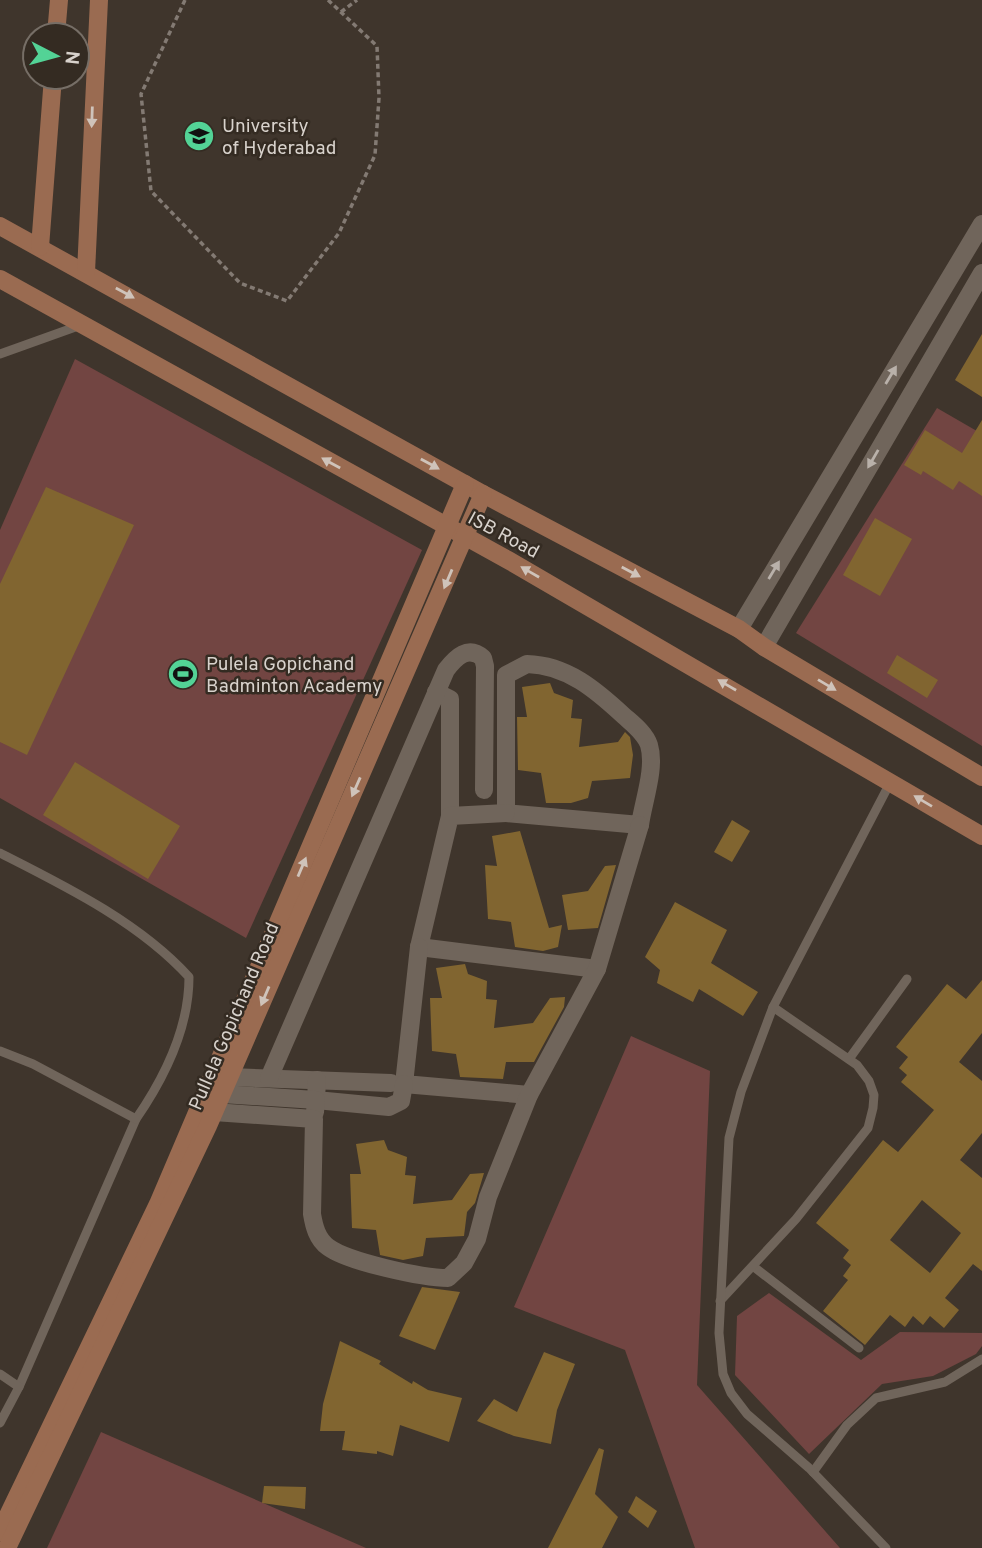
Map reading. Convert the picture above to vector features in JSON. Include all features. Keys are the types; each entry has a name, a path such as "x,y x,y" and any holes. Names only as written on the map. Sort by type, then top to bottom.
{"street":[{"path":"57,21 59,0"},
{"path":"86,272 99,0"},
{"path":"40,247 51,91"},
{"path":"739,629 982,223"},
{"name":"ISB Road","path":"0,226 483,494 739,629 764,647 982,777"},
{"path":"764,647 982,273"},
{"name":"ISB Road","path":"0,279 465,537 982,836"},
{"name":"Pullela Gopichand Road","path":"7,1548 205,1120 465,484"},
{"name":"Pullela Gopichand Road","path":"0,1532 158,1204 230,1077 290,916 483,494"},
{"path":"269,1078 446,670 457,656 467,652 478,653 483,658 484,790"},
{"path":"317,1080 312,1214 314,1229 326,1245 339,1254 428,1278 448,1278 464,1263 477,1239 488,1197 529,1095 597,969 640,825 649,775 649,746 642,733 603,696 580,680 542,664 527,664 506,674 506,813"},
{"path":"222,1094 394,1107 401,1101 397,1084 419,947 450,816 450,699 436,692"},
{"path":"450,816 506,813 640,825"},
{"path":"419,947 597,969"},
{"path":"230,1077 397,1084 529,1095"},
{"path":"205,1120 314,1119"}],"lane":[{"path":"0,354 83,325"},
{"path":"886,1548 813,1472 747,1414 731,1393 723,1374 720,1301 726,1235 729,1138 757,1042 772,1007 891,781"},
{"path":"0,853 60,884 110,915 173,960 189,977 189,1006 158,1088 136,1119 19,1387 0,1423"},
{"path":"849,1059 907,979"},
{"path":"720,1301 754,1267 868,1128 874,1095 869,1081 849,1059 772,1007"},
{"path":"0,1051 33,1064 136,1119"},
{"path":"754,1267 859,1348"},
{"path":"813,1472 847,1425 876,1398 945,1382 982,1359"},
{"path":"0,1374 19,1387"}],"path":[{"path":"185,0 141,94 151,191 240,282 287,301 339,233 375,155 379,99 377,46 328,0"},
{"path":"341,12 357,0"}],"shaded area":[{"name":"Pulela Gopichand Badminton Academy","path":"75,359 422,550 246,938 0,798 0,530"},
{"path":"937,408 982,434 982,746 796,633"},
{"path":"631,1036 710,1071 697,1385 840,1548 695,1548 625,1350 514,1307"},
{"path":"769,1293 861,1360 900,1332 982,1333 982,1346 976,1354 933,1376 882,1384 809,1454 735,1375 737,1316"},
{"path":"101,1432 366,1548 47,1548"}],"building":[{"path":"982,334 982,397 955,380"},
{"path":"982,420 982,496 959,481 953,490 923,471 921,475 904,465 925,430 962,453"},
{"path":"46,487 134,525 27,755 0,742 0,584"},
{"path":"875,518 912,539 880,596 843,575"},
{"path":"897,655 938,680 927,698 887,673"},
{"path":"550,683 554,693 573,700 571,718 582,719 579,747 618,742 625,732 630,737 633,755 630,778 592,781 588,798 571,803 546,803 541,773 518,770 517,717 527,717 522,687"},
{"path":"75,762 180,826 148,879 43,815"},
{"path":"732,820 750,831 732,862 714,852"},
{"path":"520,831 549,928 562,925 558,947 543,951 515,947 511,922 488,919 485,865 497,866 492,836"},
{"path":"616,865 598,928 568,930 562,895 588,891 605,866"},
{"path":"675,902 727,930 711,963 758,992 743,1016 699,989 693,1002 657,983 660,970 645,957"},
{"path":"465,964 468,974 487,981 486,999 497,1000 494,1028 533,1023 550,998 565,997 564,1007 534,1062 506,1062 503,1079 460,1077 456,1054 432,1051 430,998 442,998 436,968"},
{"path":"982,980 982,1033 959,1062 982,1081 982,1133 960,1160 982,1178 982,1271 973,1264 945,1298 959,1310 944,1328 930,1316 923,1325 913,1316 905,1327 890,1315 865,1345 823,1311 848,1280 843,1276 851,1265 843,1258 849,1250 816,1223 883,1140 898,1152 934,1110 901,1082 907,1075 899,1068 908,1057 896,1047 947,984 966,999","holes":["922,1200 961,1233 930,1273 890,1240"]},
{"path":"384,1140 388,1150 407,1157 405,1175 416,1176 413,1204 452,1200 470,1174 484,1173 475,1203 467,1212 464,1236 426,1238 423,1256 403,1260 380,1255 376,1230 352,1228 350,1174 361,1174 356,1144"},
{"path":"422,1287 460,1292 435,1350 399,1336"},
{"path":"340,1341 381,1361 379,1364 412,1384 413,1381 428,1390 462,1398 449,1442 400,1425 393,1456 377,1451 377,1454 342,1450 345,1431 320,1431 323,1404"},
{"path":"544,1352 575,1364 557,1410 551,1444 514,1436 477,1421 494,1399 517,1412"},
{"path":"599,1448 604,1450 595,1494 618,1517 602,1548 548,1548"},
{"path":"264,1486 306,1487 305,1509 262,1503"},
{"path":"636,1496 657,1511 648,1528 628,1512"}],"place":[{"name":"University of Hyderabad","path":"199,136"},
{"name":"Pulela Gopichand Badminton Academy","path":"183,674"}]}
